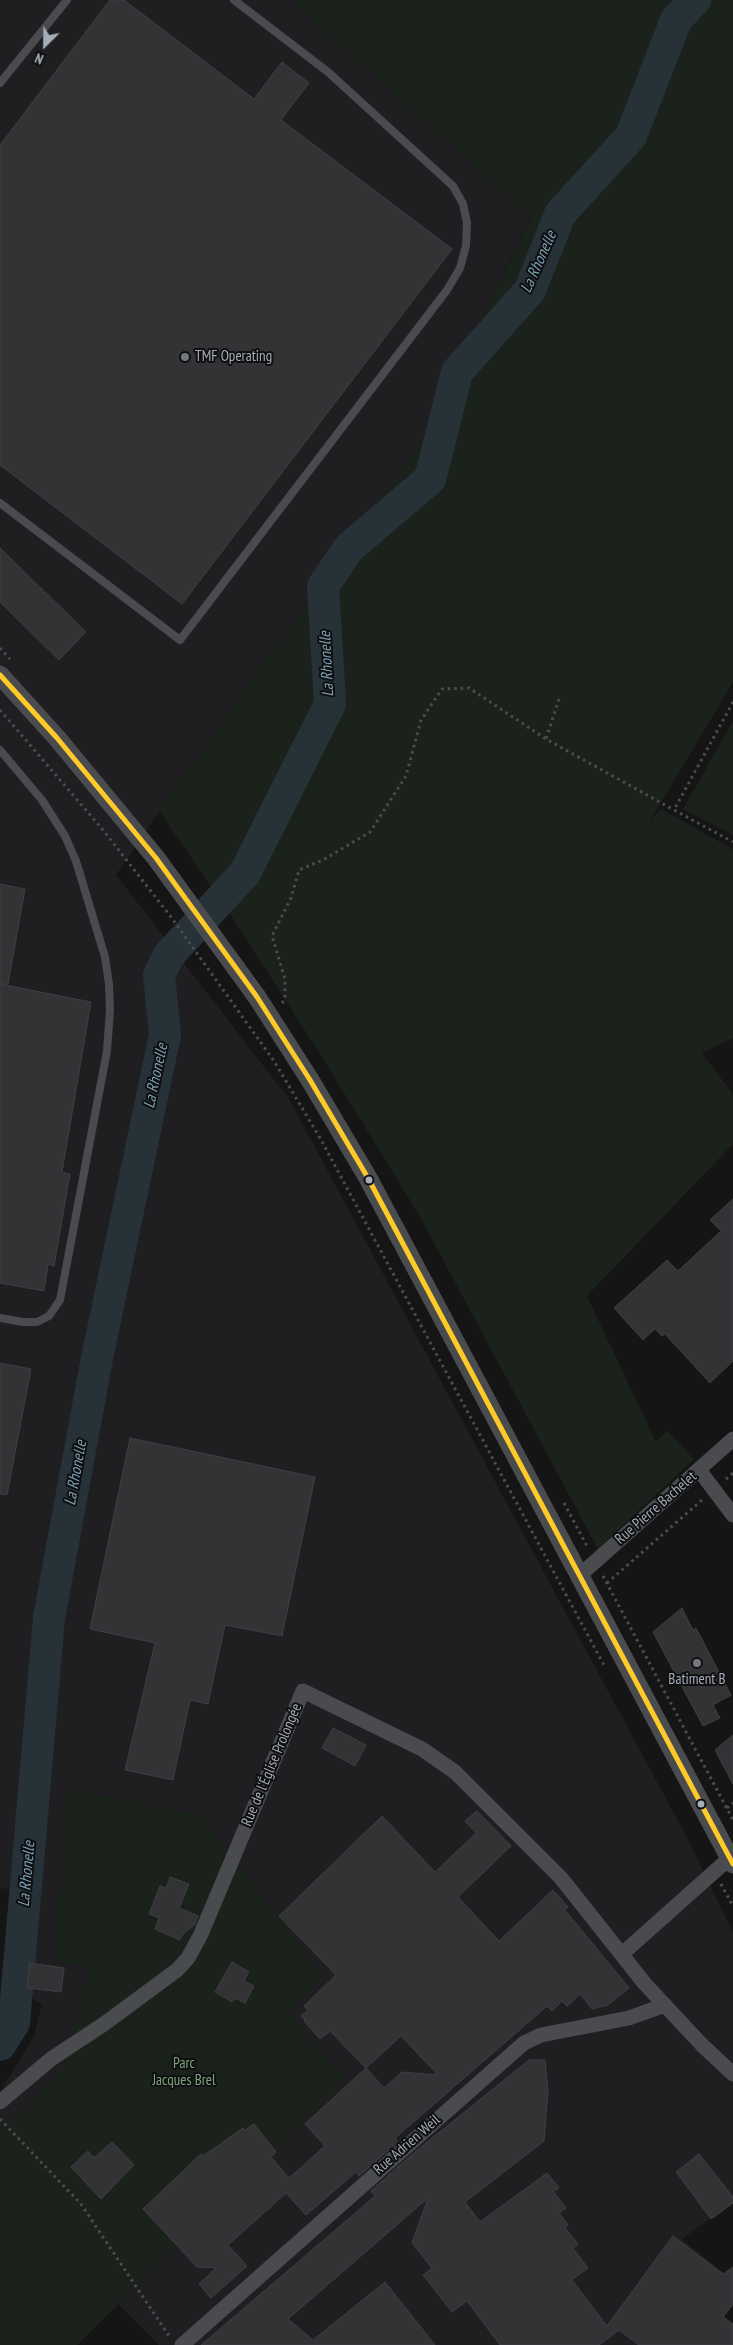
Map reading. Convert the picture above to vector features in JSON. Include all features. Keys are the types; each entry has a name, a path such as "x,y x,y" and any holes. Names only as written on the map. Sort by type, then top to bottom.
{"street":[{"path":"0,675 112,802 178,887 269,1016 368,1178 732,1859 622,1954"},
{"name":"Rue Pierre Bachelet","path":"580,1576 733,1439"},
{"path":"699,1470 733,1515"},
{"name":"Rue de l'Église Prolongée","path":"0,2102 51,2059 104,2024 177,1970 188,1958 201,1934 304,1691 422,1749 455,1772 561,1878 645,1984 710,2053 733,2074"},
{"name":"Rue Adrien Weil","path":"175,2341 524,2043 541,2035 629,2018 665,2005"}],"lane":[{"path":"0,83 67,0"},
{"path":"0,503 180,640 447,290 460,268 466,246 467,223 463,204 453,186 332,76 234,0"},
{"path":"0,750 42,800 65,836 76,861 105,957 110,984 110,1010 107,1051 60,1300 50,1316 37,1322 23,1322 0,1318"}],"path":[{"path":"281,1006 285,999 285,980 272,936 291,898 299,870 323,860 370,832 406,776 421,720 442,690 468,688 546,739 733,842"},
{"path":"546,739 559,699"},
{"path":"674,810 733,702"},
{"path":"0,710 103,830 171,917 274,1061 320,1138 607,1670"},
{"path":"607,1583 733,1473"},
{"path":"727,1808 733,1803"},
{"path":"728,1897 733,1906"},
{"path":"0,2118 81,2204 175,2341"}],"shaded area":[{"path":"0,0 290,0 531,216 424,437 177,785 116,875 289,1099 685,1834 733,1932 733,2201 682,2239 733,2281 733,2305 723,2318 733,2345 159,2345 0,2185 0,2092 34,2036 42,2004 24,1994 31,1892 0,1888"}],"green space":[{"path":"290,0 733,0 733,682 650,821 661,809 733,849 733,1038 702,1053 733,1094 733,1144 587,1296 656,1442 667,1431 694,1459 598,1549 418,1213 320,1054 232,917 159,811 424,437 531,217"},
{"path":"733,721 733,835 683,809"},
{"name":"Parc Jacques Brel","path":"68,1790 199,1814 324,1977 287,2012 345,2079 77,2345 0,2345 0,2127 19,2118 63,2066 90,1970 53,1958"}],"building":[{"name":"TMF Operating","path":"110,0 124,0 254,99 282,62 309,83 281,120 452,249 182,604 0,465 0,145"},
{"path":"0,548 86,632 59,660 0,602"},
{"path":"0,884 25,889 8,984 0,984"},
{"path":"0,984 91,1002 62,1172 70,1174 54,1266 48,1264 44,1291 0,1283"},
{"path":"733,1199 733,1361 710,1383 665,1334 662,1336 655,1329 643,1340 614,1308 667,1260 678,1271 721,1231 710,1220"},
{"path":"0,1363 31,1369 7,1495 0,1494"},
{"path":"130,1438 315,1477 282,1636 225,1625 208,1704 190,1700 173,1780 125,1770 155,1643 90,1629"},
{"name":"Batiment B","path":"682,1608 693,1630 696,1628 731,1695 713,1705 720,1718 703,1726 653,1632"},
{"path":"333,1728 366,1745 355,1766 322,1748"},
{"path":"733,1735 733,1784 715,1750"},
{"path":"477,1811 511,1846 458,1897 499,1941 553,1890 568,1907 565,1910 629,1988 608,2005 592,2009 580,1994 567,2006 562,2001 552,2011 547,2006 395,2138 398,2142 359,2176 356,2172 306,2215 286,2193 228,2245 247,2266 211,2298 199,2284 216,2268 197,2267 143,2209 201,2154 203,2156 243,2128 245,2130 254,2124 276,2152 271,2157 289,2178 325,2146 305,2124 366,2068 330,2031 320,2039 301,2016 308,2010 304,2006 336,1975 279,1916 382,1816 435,1872 476,1833 465,1821","holes":["401,2036 438,2075 402,2072 384,2088 366,2068"]},
{"path":"170,1877 189,1884 179,1908 198,1916 195,1924 182,1935 180,1940 155,1929 159,1918 149,1914 160,1886 166,1888"},
{"path":"232,1962 249,1972 244,1981 254,1986 245,2003 235,1998 232,2002 215,1992"},
{"path":"30,1963 64,1968 61,1992 27,1988"},
{"path":"529,2060 545,2060 548,2091 544,2141 465,2202 480,2222 547,2173 559,2188 553,2191 566,2208 559,2213 568,2225 565,2228 578,2244 573,2248 588,2268 572,2280 607,2326 673,2236 723,2274 733,2267 733,2304 723,2317 733,2324 733,2345 639,2345 619,2330 599,2345 500,2345 467,2301 452,2312 423,2275 432,2268 412,2243 428,2198 288,2319 313,2340 385,2282 435,2345 201,2345 375,2196 371,2191 410,2156"},
{"path":"112,2142 134,2165 101,2199 71,2167 88,2151 94,2158"},
{"path":"699,2154 733,2197 733,2203 711,2219 676,2172"}],"waterway":[{"name":"La Rhonelle","path":"0,2045 14,2023 49,1618 97,1358 165,1035 159,975 169,955 245,873 330,704 323,586 349,548 430,479 457,372 530,290 560,214 631,136 676,20 695,0"}],"transit line":[{"path":"0,675 57,738 156,858 257,997 310,1080 368,1178 733,1864"}],"place":[{"name":"TMF Operating","path":"185,357"},
{"name":"Batiment B","path":"697,1663"}]}
